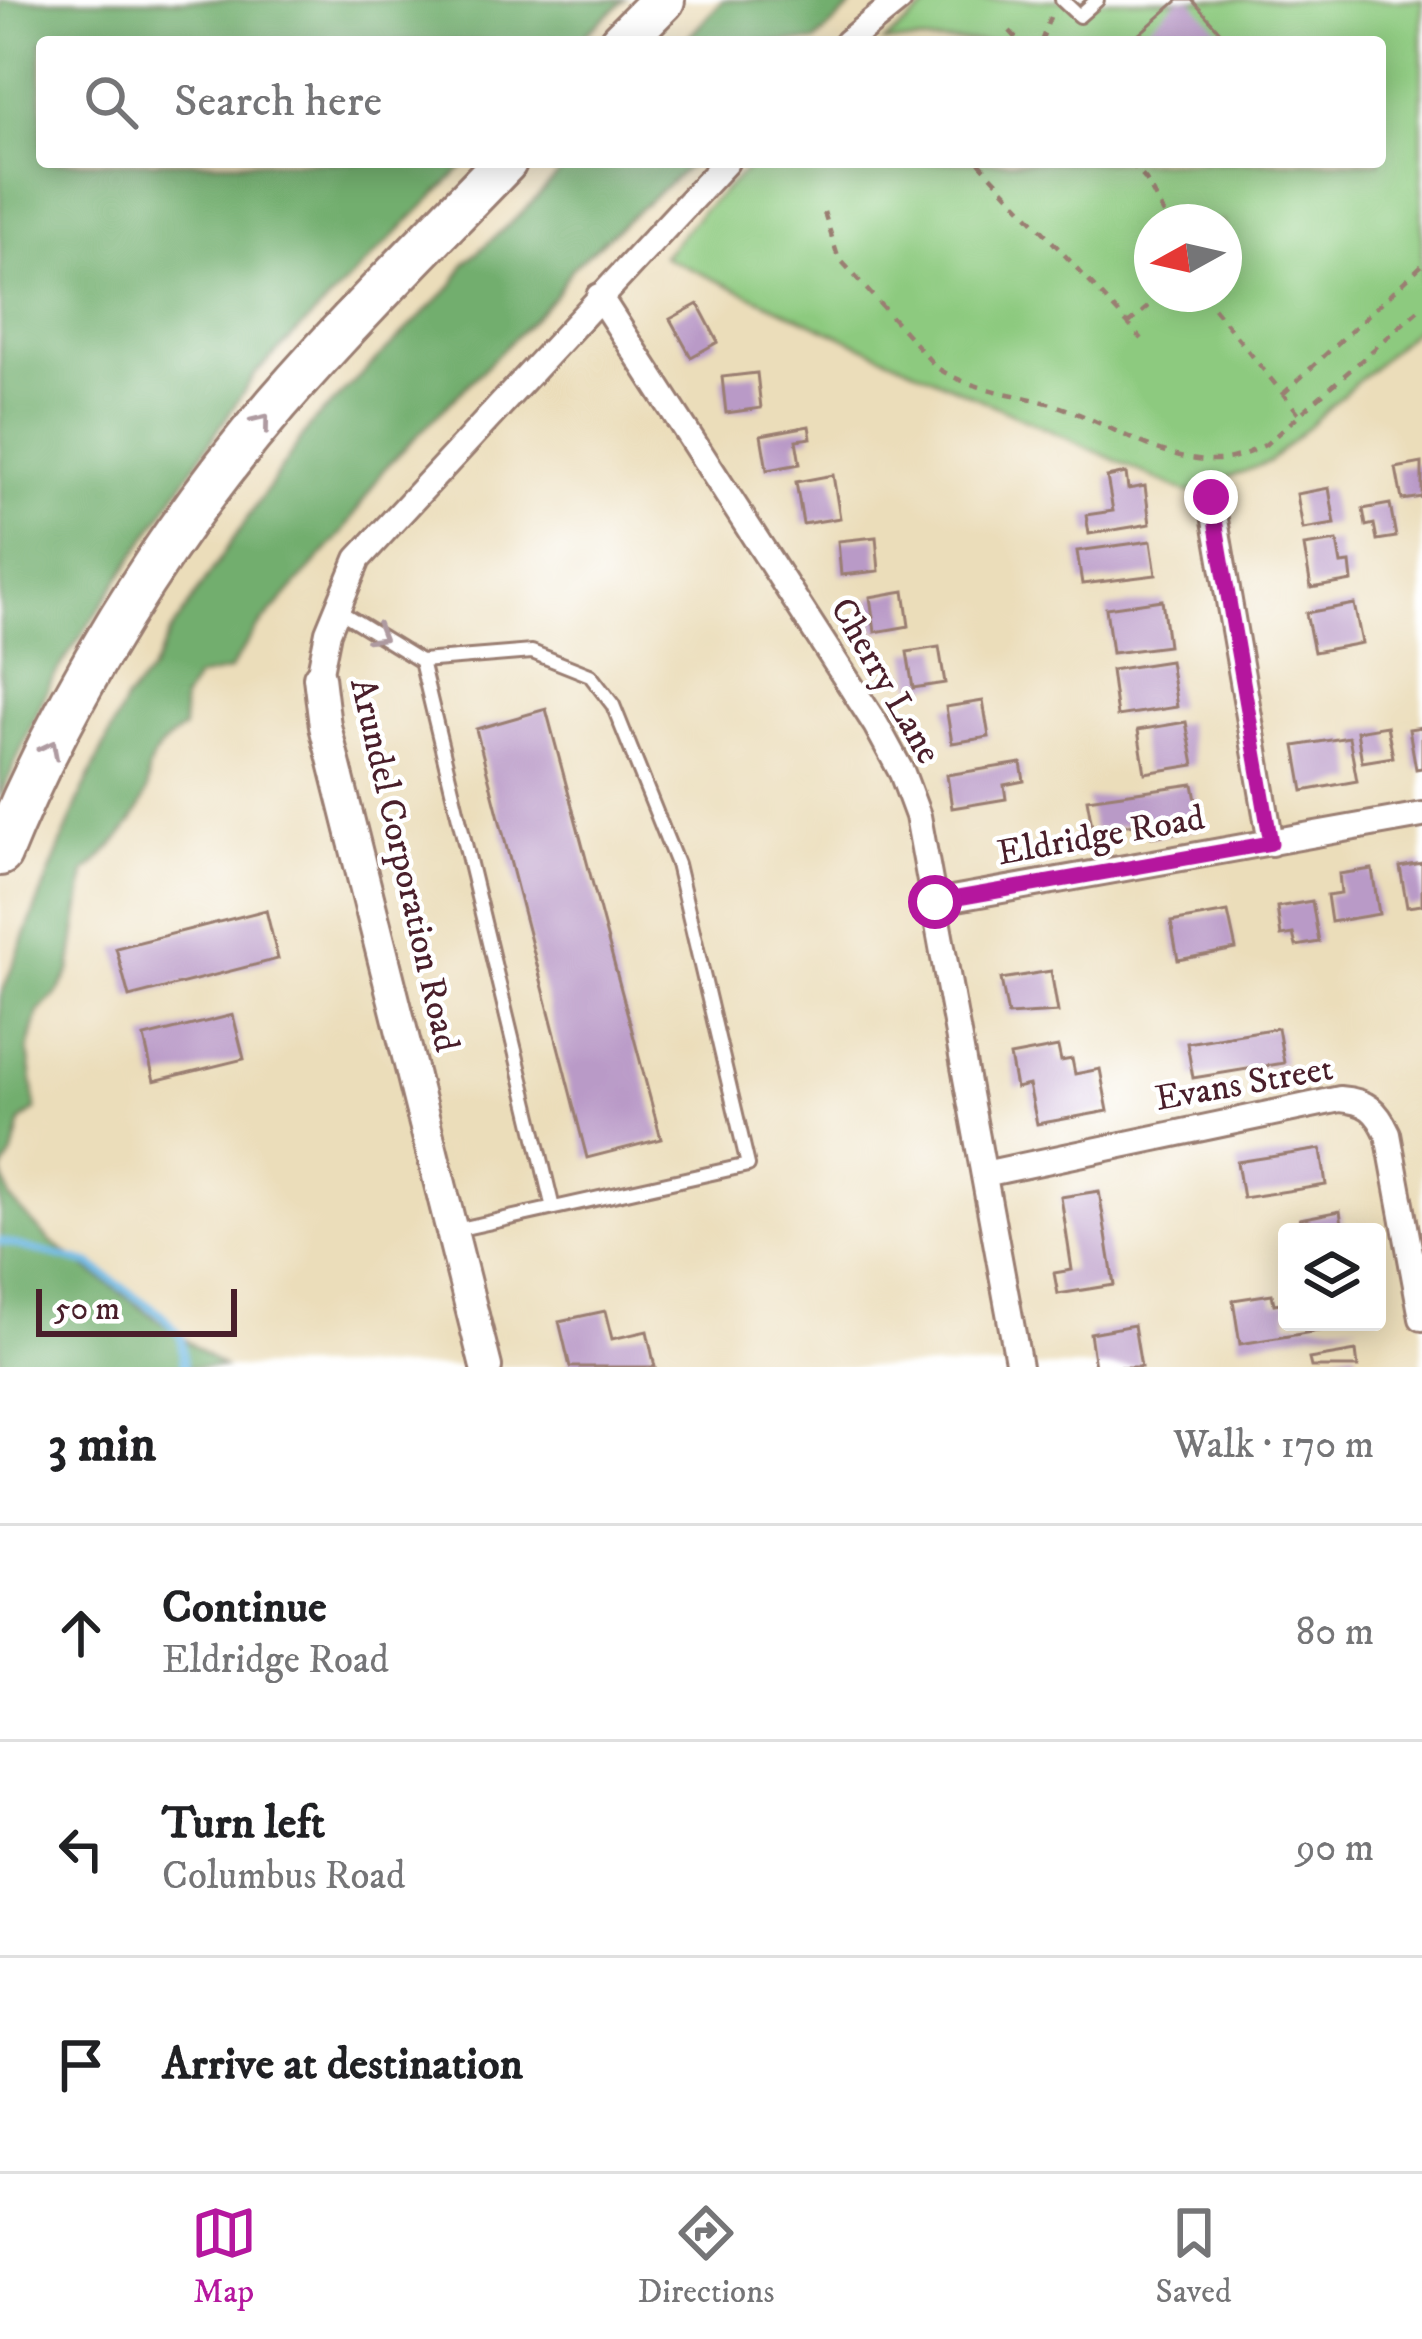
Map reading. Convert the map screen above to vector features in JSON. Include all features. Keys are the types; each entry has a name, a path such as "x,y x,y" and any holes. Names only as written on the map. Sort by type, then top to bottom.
{"highway":[{"path":"628,36 663,0"},
{"path":"0,854 72,705 134,600 211,486 276,404 500,168"}],"street":[{"path":"854,36 898,0"},
{"name":"Arundel Corporation Road","path":"486,1367 325,726 319,677 336,609 358,559 720,168"},
{"name":"Cherry Lane","path":"598,296 876,725 902,773 917,816 935,902 1019,1367"},
{"path":"1211,497 1271,843"},
{"name":"Eldridge Road","path":"935,902 1422,815"},
{"name":"Evans Street","path":"984,1174 1319,1103 1362,1100 1379,1115 1388,1134 1422,1318"}],"lane":[{"path":"1059,0 1079,16 1097,0"},
{"path":"336,609 421,661 532,652 590,675 613,705 677,864 748,1165 450,1231"},
{"path":"421,661 553,1208"}],"path":[{"path":"1044,36 1059,0"},
{"path":"1010,31 1015,36"},
{"path":"985,168 1142,339"},
{"path":"1135,168 1159,204"},
{"path":"824,212 838,257 949,376 1036,399 1144,443 1210,460 1241,457 1265,445 1422,308"},
{"path":"1283,394 1422,265"},
{"path":"1128,324 1142,312"},
{"path":"1217,312 1301,416"}],"green space":[{"path":"0,0 625,0 583,36 36,36 36,168 462,168 256,373 51,681 0,798"},
{"path":"723,0 858,0 821,36 690,36"},
{"path":"936,0 1422,0 1422,323 1269,462 1188,493 663,256 749,168 1386,168 1386,36 891,36"},
{"path":"564,168 686,168 571,269 555,296 383,470 343,532 255,631 229,671 196,678 183,700 183,729 153,757 137,813 85,872 70,971 57,994 38,1012 28,1050 36,1110 21,1121 13,1155 2,1172 10,1199 52,1243 223,1367 0,1367 0,998 79,799 126,700 151,672 170,633 312,423 452,286 465,263"}],"building":[{"path":"1178,0 1192,0 1224,36 1137,36"},
{"path":"698,304 718,342 691,357 670,319"},
{"path":"757,373 761,408 726,413 722,377"},
{"path":"809,426 811,438 796,440 800,464 767,470 761,435"},
{"path":"1422,463 1422,497 1402,500 1396,468"},
{"path":"1126,473 1128,489 1145,486 1150,524 1089,534 1086,515 1113,511 1107,477"},
{"path":"833,475 840,518 803,524 796,482"},
{"path":"1329,488 1335,524 1303,529 1297,494"},
{"path":"1390,504 1396,537 1377,540 1374,524 1366,526 1363,509"},
{"path":"876,537 879,571 841,575 838,541"},
{"path":"1151,541 1156,575 1082,584 1077,551"},
{"path":"1337,541 1341,564 1350,563 1352,581 1311,588 1304,546"},
{"path":"904,591 909,626 875,632 870,597"},
{"path":"1162,600 1168,646 1112,653 1106,608"},
{"path":"1354,604 1362,643 1314,652 1306,613"},
{"path":"939,647 945,683 913,688 907,652"},
{"path":"1170,661 1177,707 1117,716 1111,670"},
{"path":"983,701 989,737 952,743 946,707"},
{"path":"546,709 661,1139 587,1158 476,729"},
{"path":"1186,722 1194,765 1145,773 1138,730"},
{"path":"1387,726 1393,757 1362,762 1357,731"},
{"path":"1422,727 1422,768 1416,769 1409,729"},
{"path":"1349,737 1357,781 1303,791 1295,746"},
{"path":"1021,763 1024,781 1004,785 1006,799 952,808 947,775"},
{"path":"1193,784 1201,828 1152,837 1150,821 1093,831 1087,799"},
{"path":"1422,863 1422,905 1407,907 1400,867"},
{"path":"1372,869 1379,914 1331,922 1327,895 1341,893 1339,874"},
{"path":"1312,901 1319,942 1296,946 1293,934 1281,936 1277,907"},
{"path":"266,910 278,959 129,997 116,948"},
{"path":"1228,912 1236,949 1178,960 1171,922"},
{"path":"1051,971 1058,1012 1008,1015 1001,979"},
{"path":"233,1015 244,1059 154,1081 144,1037"},
{"path":"1278,1028 1284,1063 1193,1078 1187,1043"},
{"path":"1058,1047 1061,1061 1072,1059 1075,1074 1100,1069 1108,1111 1037,1124 1029,1085 1016,1088 1010,1056"},
{"path":"1321,1149 1326,1185 1243,1198 1237,1162"},
{"path":"1099,1191 1114,1285 1058,1294 1054,1273 1072,1270 1061,1197"},
{"path":"1340,1211 1342,1223 1301,1223 1300,1219"},
{"path":"1272,1294 1274,1304 1278,1303 1278,1331 1318,1331 1240,1344 1233,1300"},
{"path":"605,1311 612,1339 647,1331 655,1367 570,1367 559,1321"},
{"path":"1134,1325 1141,1367 1095,1367 1090,1333"},
{"path":"1356,1351 1358,1367 1311,1367 1309,1359"}],"waterway":[{"path":"0,1241 89,1264 163,1316 181,1337 184,1367"}],"route":[{"path":"935,902 1271,843 1211,497"}]}
